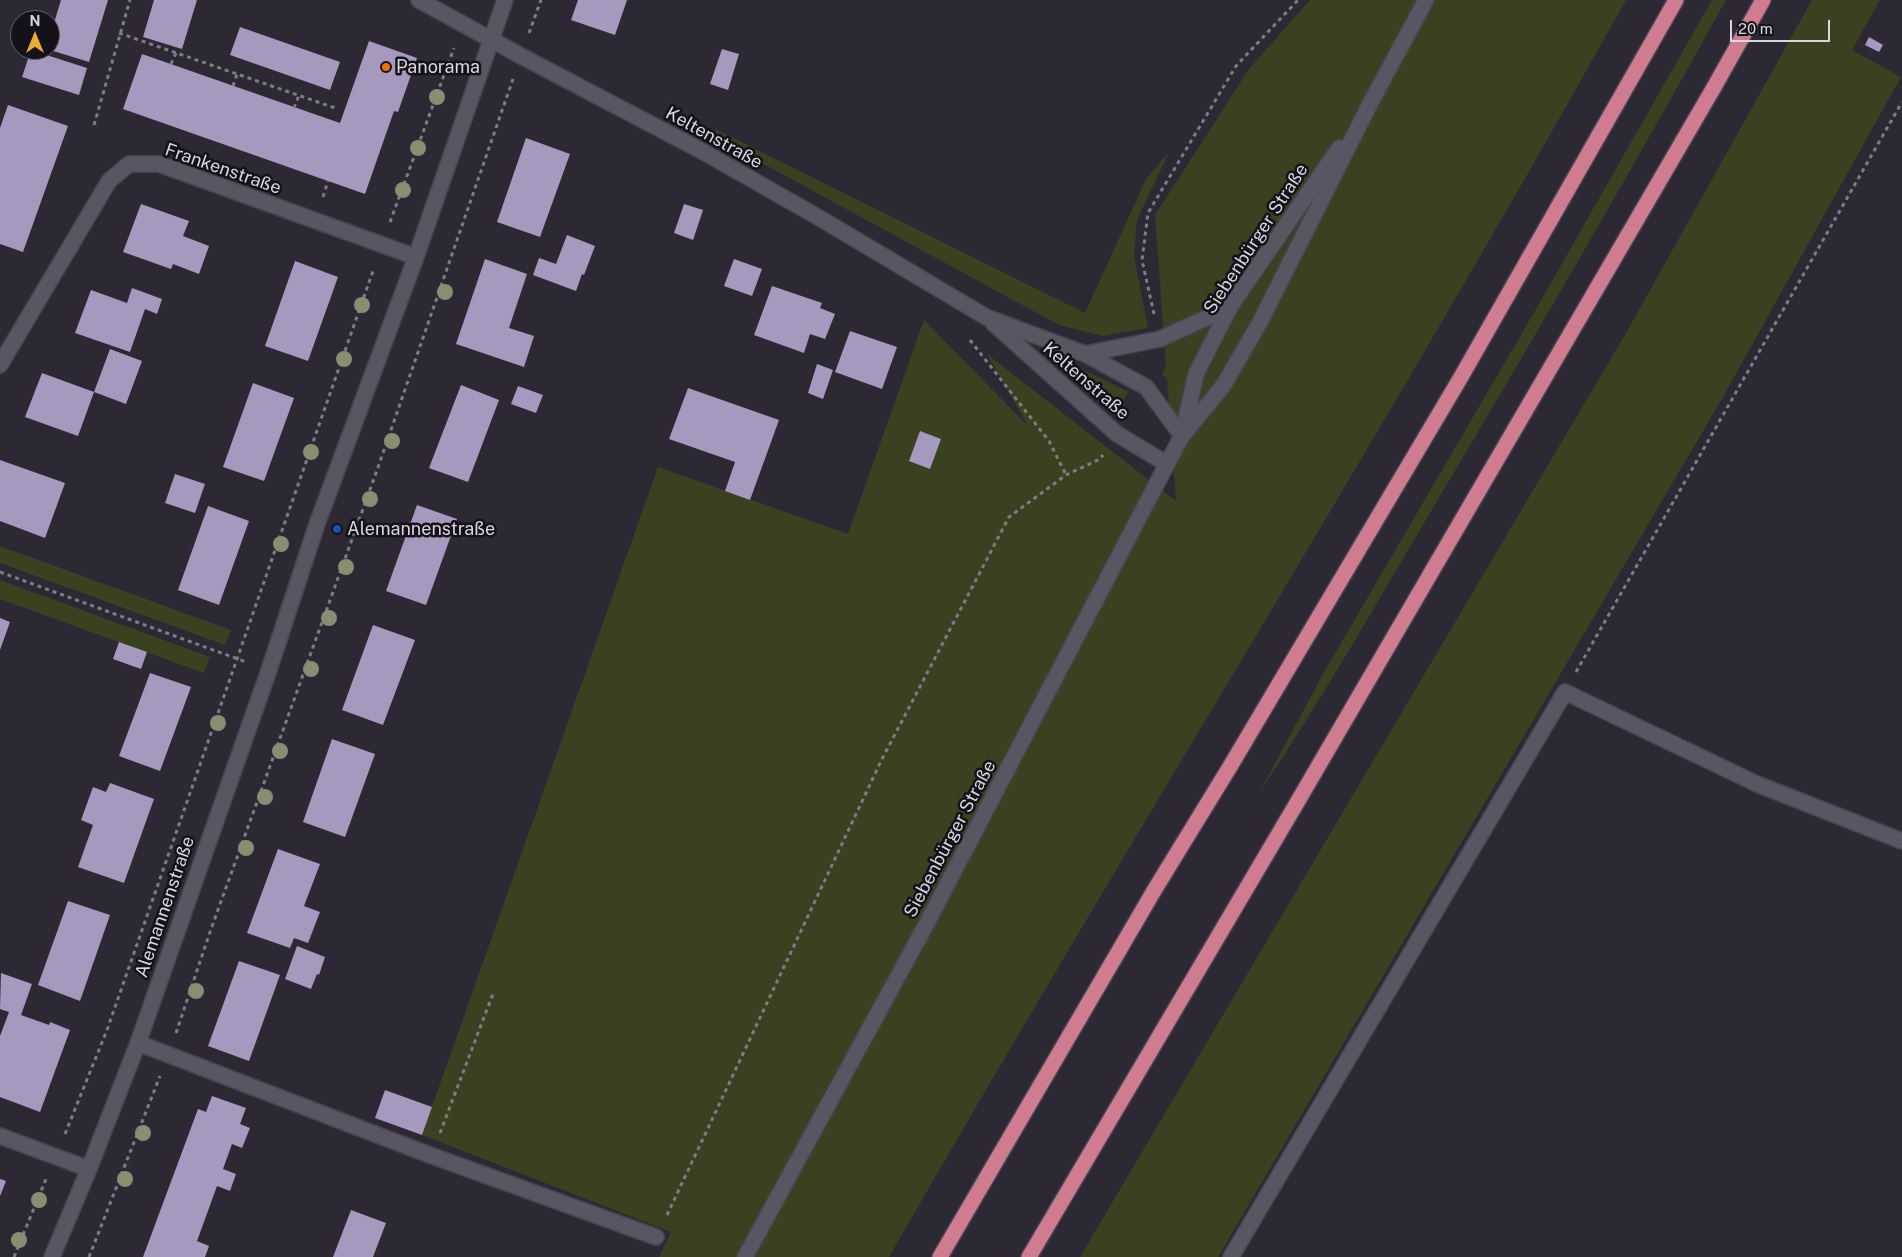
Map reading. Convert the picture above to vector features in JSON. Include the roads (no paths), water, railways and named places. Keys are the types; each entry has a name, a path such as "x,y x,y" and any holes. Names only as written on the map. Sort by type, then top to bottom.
{"highway":[{"path":"940,1257 1155,889 1231,765 1461,377 1676,0"},
{"path":"1029,1257 1298,801 1763,0"}],"street":[{"name":"Keltenstraße","path":"419,0 724,164 823,220 986,317 1085,354 1146,388 1182,436"},
{"name":"Alemannenstraße","path":"52,1257 89,1169 138,1043 269,670 317,524 416,257 505,0"},
{"name":"Siebenbürger Straße","path":"745,1257 927,923 1182,436 1223,386 1260,322 1372,100 1426,0"},
{"name":"Siebenbürger Straße","path":"1182,436 1196,374 1230,307 1372,100"},
{"name":"Frankenstraße","path":"0,365 109,181 129,164 159,164 416,257"},
{"path":"1085,354 1160,339 1230,307"},
{"name":"Keltenstraße","path":"986,317 1117,434 1167,464"},
{"path":"1231,1257 1565,692 1757,784 1902,841"},
{"path":"138,1043 427,1154 656,1237"},
{"path":"0,1136 89,1169"}],"place":[{"name":"Panorama","path":"386,67"},
{"name":"Alemannenstraße","path":"337,529"}]}
